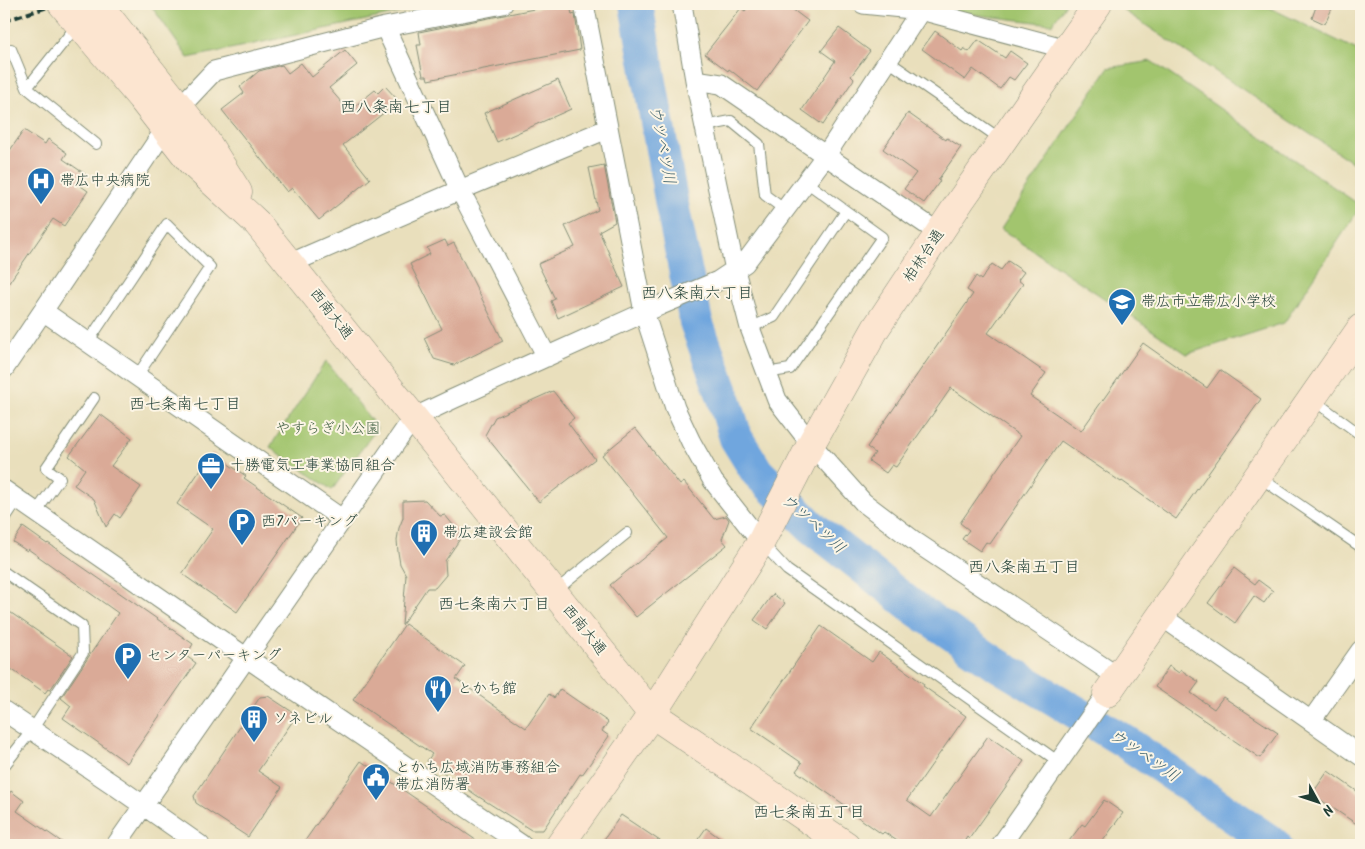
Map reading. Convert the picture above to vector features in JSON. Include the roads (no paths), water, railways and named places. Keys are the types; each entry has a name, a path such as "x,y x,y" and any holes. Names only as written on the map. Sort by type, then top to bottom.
{"street":[{"name":"西南大通","path":"98,4 172,117"},
{"path":"4,369 172,117 214,71 385,27 503,4"},
{"path":"584,4 608,128 653,308 675,408 691,442 713,481 767,533"},
{"path":"682,4 695,80 735,270 750,328 777,400 807,453 864,502 902,531 1113,685"},
{"path":"863,4 921,10 1067,49"},
{"name":"柏林台通","path":"560,845 652,714 767,533 807,453 876,328 939,233 1098,4"},
{"path":"116,845 413,418 653,308 718,281 746,263 826,155 921,10"},
{"name":"西南大通","path":"70,14 172,117 204,138 257,223 652,714 846,845"},
{"path":"385,27 460,190 547,357"},
{"path":"695,80 721,84 939,233"},
{"path":"291,263 608,128"},
{"path":"43,311 342,519"},
{"path":"1001,845 1361,328"},
{"path":"11,494 247,658 522,845"},
{"path":"1161,616 1361,756"},
{"path":"1311,721 1361,650"},
{"path":"4,711 200,845"}],"lane":[{"path":"27,88 70,14"},
{"path":"4,52 11,49 27,88 96,144"},
{"path":"888,61 1003,141"},
{"path":"705,126 731,120 759,144 766,195 785,210"},
{"path":"766,373 790,369 882,237 806,182"},
{"path":"750,328 774,317 846,211"},
{"path":"88,342 167,224 210,268 137,376"},
{"path":"36,512 60,478 46,468 94,398"},
{"path":"1312,399 1361,435"},
{"path":"1258,476 1361,547"},
{"path":"4,520 11,494"},
{"path":"553,592 627,533"},
{"path":"767,533 787,570 1059,762"},
{"path":"4,572 82,626 83,652 32,730 4,766"}],"waterway":[{"name":"ウツベツ川","path":"636,4 672,205 696,322 723,395 736,438 757,472 812,527 917,610 993,662 1124,741 1275,845"}],"railway":[{"path":"4,21 57,4"}],"place":[{"name":"帯広中央病院","path":"41,205"},
{"name":"帯広市立帯広小学校","path":"1122,326"},
{"name":"十勝電気工事業協同組合","path":"211,490"},
{"name":"西7パーキング","path":"242,546"},
{"name":"帯広建設会館","path":"424,557"},
{"name":"センターパーキング","path":"128,680"},
{"name":"とかち館","path":"438,713"},
{"name":"ソネビル","path":"254,743"},
{"name":"とかち広域消防事務組合 帯広消防署","path":"376,801"}],"district":[{"name":"西八条南七丁目","path":"396,107"},
{"name":"西八条南六丁目","path":"697,293"},
{"name":"西七条南七丁目","path":"185,404"},
{"name":"西八条南五丁目","path":"1024,567"},
{"name":"西七条南六丁目","path":"494,604"},
{"name":"西七条南五丁目","path":"809,812"}],"park label":[{"name":"やすらぎ小公園","path":"328,429"}]}
